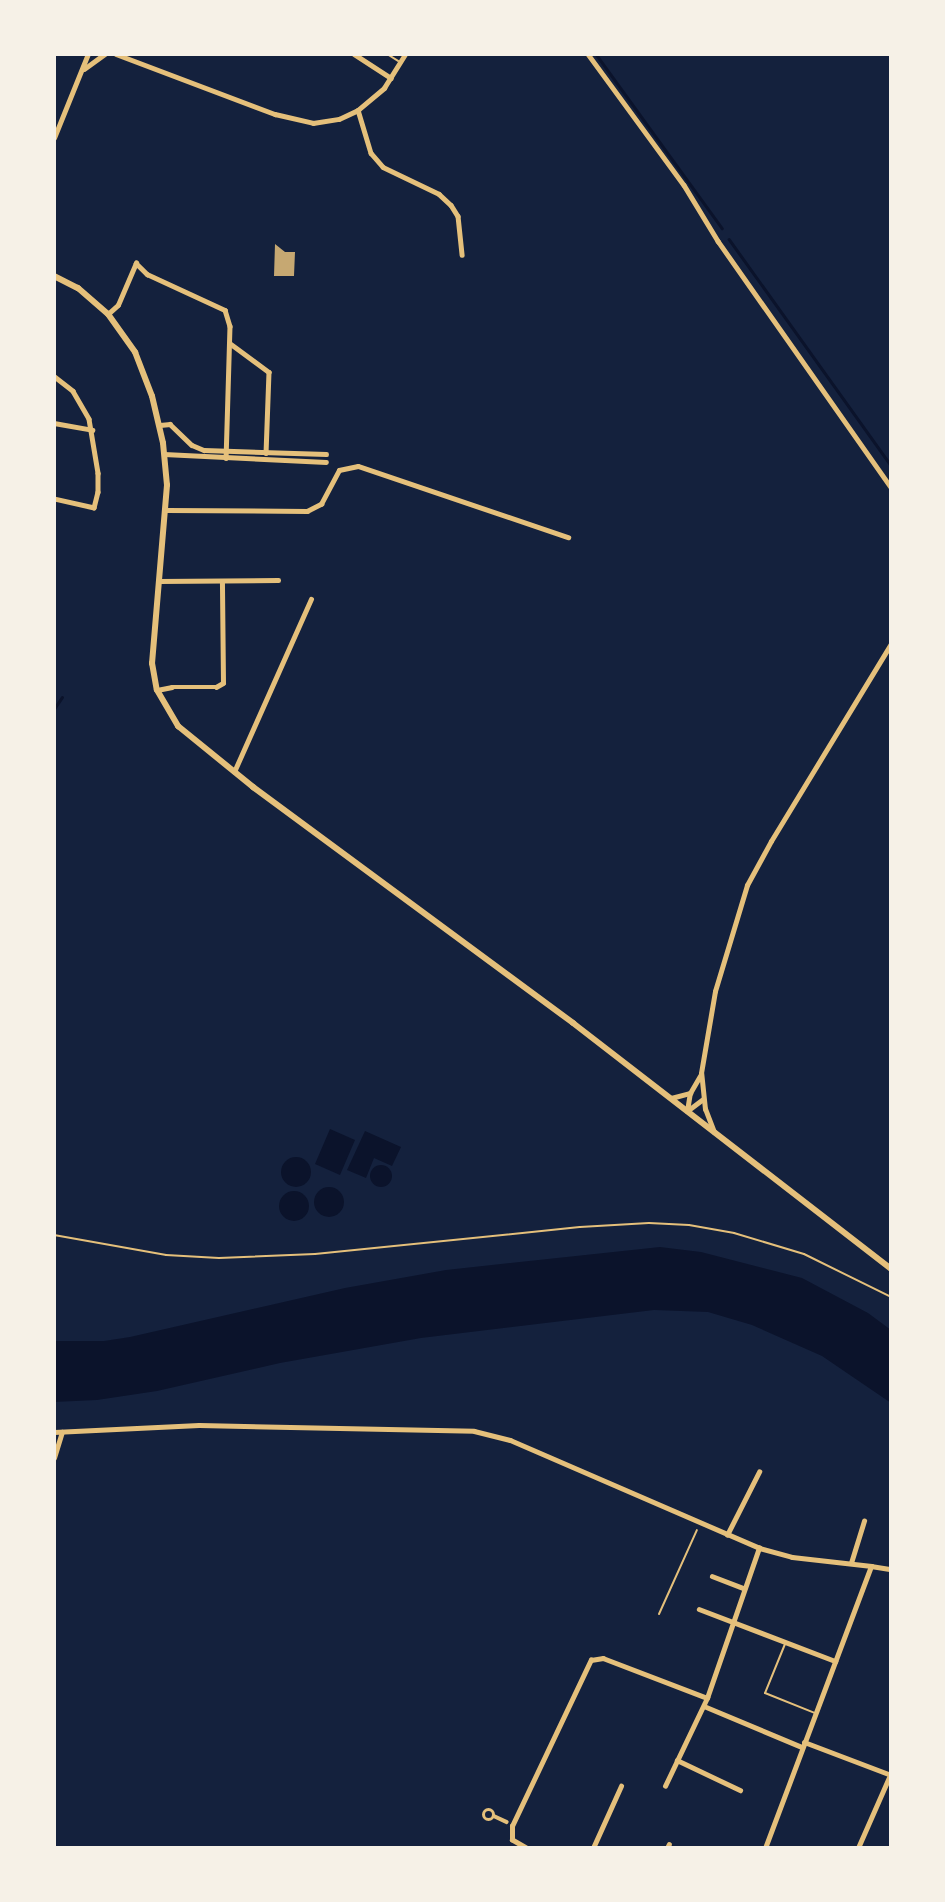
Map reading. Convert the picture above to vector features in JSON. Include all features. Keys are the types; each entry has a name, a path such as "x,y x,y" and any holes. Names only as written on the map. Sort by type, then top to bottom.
{"main road":[{"path":"54,276 78,288 108,314 141,367 160,425 167,510 151,652 157,690 178,726 234,772 671,1098 891,1269"}],"street":[{"path":"54,138 88,54"},
{"path":"83,69 105,54"},
{"path":"116,54 297,122 325,122 358,110 377,96 405,54"},
{"path":"354,54 391,78"},
{"path":"588,54 684,185 718,241 891,487"},
{"path":"358,110 371,153 383,167 439,194 451,205 458,216 462,254"},
{"path":"108,314 118,304 136,263 147,274 225,310 230,326 226,458"},
{"path":"230,344 269,372 265,460"},
{"path":"54,376 65,383 79,399 92,430 99,473 99,492 94,508 54,499"},
{"path":"54,423 92,430"},
{"path":"160,425 170,424 197,448 226,452 326,454"},
{"path":"164,454 326,463"},
{"path":"167,510 307,511 321,503 339,470 358,466 568,537"},
{"path":"159,581 278,580"},
{"path":"157,690 172,687 216,687 223,683 222,582"},
{"path":"234,772 311,599"},
{"path":"714,1132 703,1099 701,1073 715,991 747,885 891,644"},
{"path":"687,1111 690,1093 701,1073"},
{"path":"671,1098 690,1093"},
{"path":"687,1111 703,1099"},
{"path":"54,1432 199,1425 474,1431 510,1440 759,1548 792,1557 891,1569"},
{"path":"54,1458 62,1432"},
{"path":"727,1535 759,1472"},
{"path":"851,1563 864,1521"},
{"path":"665,1786 704,1706 759,1548"},
{"path":"765,1848 871,1566"},
{"path":"712,1576 744,1588"},
{"path":"699,1609 835,1661"},
{"path":"526,1848 512,1840 512,1826 591,1660 603,1658 707,1698"},
{"path":"704,1706 803,1745 891,1775 858,1848"},
{"path":"677,1760 740,1790"},
{"path":"593,1848 621,1786"},
{"path":"494,1816 507,1822"}],"lane":[{"path":"387,54 400,63"},
{"path":"785,1643 765,1693 816,1713"}],"path":[{"path":"54,1235 166,1255 219,1258 315,1254 580,1227 649,1223 689,1225 734,1233 804,1254 891,1297"},
{"path":"659,1615 700,1523"}],"water":[{"path":"330,1129 355,1140 340,1175 315,1164"},
{"path":"365,1131 401,1147 392,1166 374,1158 366,1178 347,1170"},
{"path":"296,1157 302,1158 310,1166 310,1178 302,1186 296,1187 290,1186 282,1178 281,1172 282,1166 290,1158"},
{"path":"381,1165 389,1168 392,1176 389,1184 381,1187 373,1184 370,1176 373,1168"},
{"path":"329,1187 340,1191 344,1202 340,1213 329,1217 318,1213 314,1202 318,1191"},
{"path":"294,1191 300,1192 308,1200 308,1212 300,1220 294,1221 288,1220 280,1212 279,1206 280,1200 288,1192"},
{"path":"660,1247 701,1252 802,1278 868,1313 891,1330 891,1403 822,1356 752,1325 708,1312 654,1310 421,1338 280,1363 157,1391 97,1400 54,1402 54,1341 104,1341 130,1337 345,1288 446,1270"}],"building":[{"path":"275,244 285,252 295,252 294,276 274,276"}],"waterway":[{"path":"596,54 722,228"},
{"path":"729,239 891,465"},
{"path":"54,709 62,697"}]}
